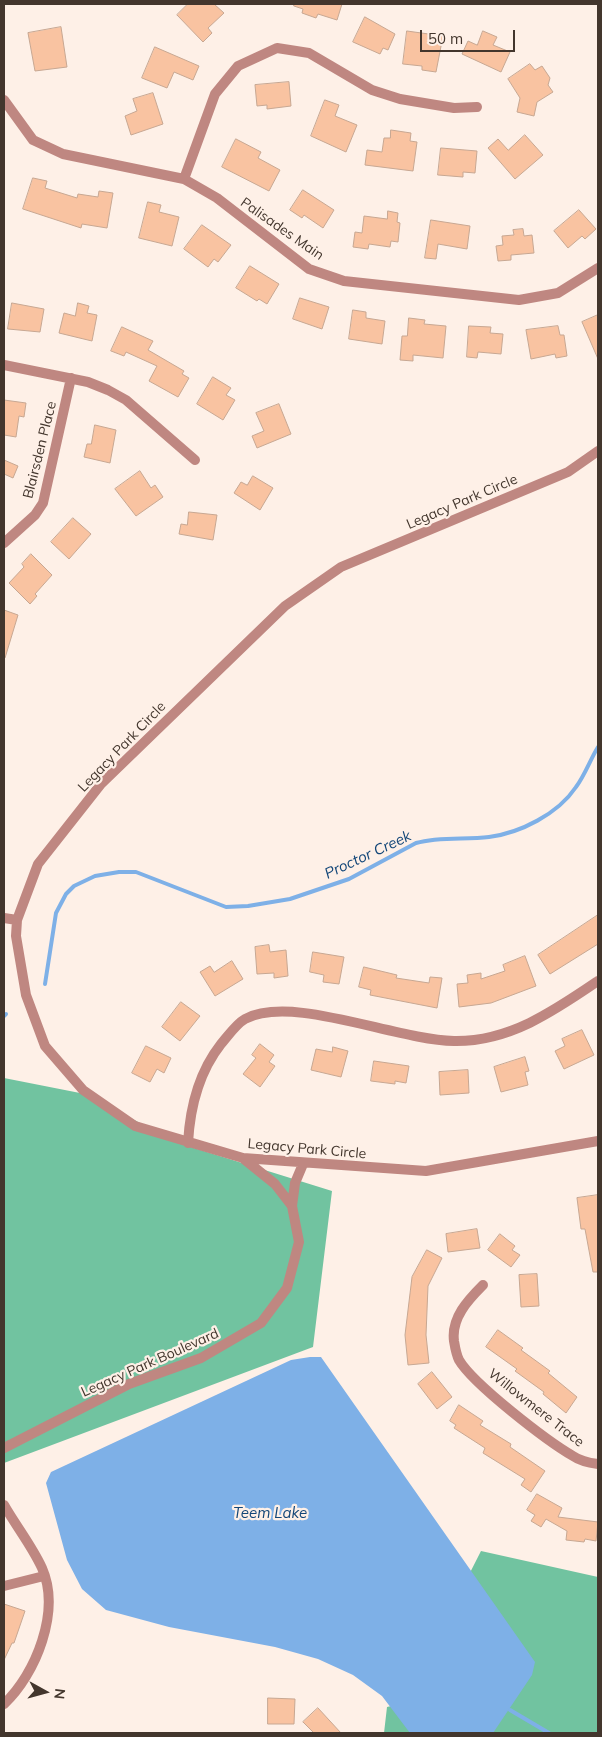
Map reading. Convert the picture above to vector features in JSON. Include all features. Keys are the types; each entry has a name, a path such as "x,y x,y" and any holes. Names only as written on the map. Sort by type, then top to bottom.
{"street":[{"path":"184,179 215,94 238,66 276,48 309,53 372,90 400,99 454,108 477,108"},
{"name":"Palisades Main","path":"4,100 33,140 63,154 184,179 217,198 309,268 344,281 518,300 558,293 598,268"},
{"path":"4,365 88,382 126,400 195,460"},
{"name":"Blairsden Place","path":"4,543 35,515 43,503 71,378"},
{"name":"Legacy Park Circle","path":"598,451 568,472 341,567 285,606 101,784 38,864 17,920 16,936 26,995 44,1046 83,1090 135,1126 243,1158 303,1164 426,1171 598,1141"},
{"path":"4,918 17,920"},
{"path":"188,1143 190,1119 209,1060 244,1020 264,1012 297,1011 416,1038 455,1041 500,1036 543,1018 598,981"},
{"path":"243,1158 275,1184 292,1206"},
{"name":"Legacy Park Boulevard","path":"4,1448 129,1384 201,1358 261,1323 287,1288 299,1242 292,1206 295,1183 303,1164"},
{"name":"Willowmere Trace","path":"482,1285 469,1299 456,1322 454,1339 460,1361 478,1382 556,1445 574,1457 598,1464"},
{"path":"4,1505 42,1568 48,1609 40,1645 28,1675 4,1704"},
{"path":"4,1586 44,1576"}],"green space":[{"path":"4,1078 85,1094 178,1143 332,1191 313,1347 4,1463"},
{"path":"481,1551 598,1577 598,1733 384,1733 387,1707 482,1684 449,1614"}],"water":[{"name":"Teem Lake","path":"321,1357 535,1662 532,1675 493,1733 410,1733 382,1696 353,1675 318,1659 275,1647 169,1627 106,1610 82,1589 67,1560 46,1483 51,1472 291,1360"}],"building":[{"path":"188,4 214,4 224,13 208,28 212,33 203,42 177,15"},
{"path":"294,4 342,4 337,20 318,14 316,18 302,13 303,9 294,6"},
{"path":"365,17 395,34 388,50 383,48 380,54 353,42"},
{"path":"61,27 67,67 35,71 28,33"},
{"path":"407,31 443,36 436,72 422,70 422,66 403,64"},
{"path":"483,31 497,37 493,45 510,52 501,72 462,54 468,41 477,45"},
{"path":"155,47 199,66 193,80 174,72 167,88 142,78"},
{"path":"530,64 535,70 542,66 550,78 548,85 553,92 537,102 534,116 517,112 520,98 508,79"},
{"path":"289,82 291,106 267,109 267,105 257,106 255,85"},
{"path":"153,93 163,124 131,135 125,116 137,111 133,99"},
{"path":"325,100 339,105 335,116 357,125 346,152 311,136"},
{"path":"391,130 411,133 410,141 417,142 413,171 365,165 367,150 382,152 384,138 390,138"},
{"path":"525,135 543,155 515,179 488,148 498,139 508,150"},
{"path":"236,139 261,152 258,158 280,170 269,191 222,167"},
{"path":"441,148 477,151 475,173 463,172 463,177 438,175"},
{"path":"33,178 47,181 45,188 77,198 78,194 98,197 99,191 113,193 107,228 82,224 81,228 23,209"},
{"path":"303,190 334,210 323,228 304,215 302,218 290,210"},
{"path":"148,202 161,205 159,212 179,217 172,246 139,238"},
{"path":"579,210 596,229 585,239 582,236 568,248 554,231"},
{"path":"388,211 398,213 397,222 400,223 398,242 391,241 390,247 369,244 368,249 353,247 355,232 362,233 364,216 387,219"},
{"path":"431,220 470,226 467,249 438,244 436,259 425,258"},
{"path":"202,225 231,245 218,262 214,259 208,267 184,249"},
{"path":"523,229 524,236 532,235 534,253 511,255 511,260 498,261 496,246 503,245 502,236 514,235 513,230"},
{"path":"250,266 279,284 267,304 259,299 257,301 236,288"},
{"path":"300,298 329,307 322,329 293,319"},
{"path":"12,303 44,309 40,332 8,329"},
{"path":"78,303 89,306 87,313 97,315 92,341 59,333 64,313 75,316"},
{"path":"353,310 366,312 366,318 385,321 382,344 349,339"},
{"path":"598,315 598,359 582,322"},
{"path":"409,318 425,320 424,324 446,326 443,358 413,355 413,361 400,360 402,336 407,336"},
{"path":"469,326 491,327 490,333 503,334 501,354 478,352 477,358 467,357"},
{"path":"558,326 560,335 564,335 567,356 556,358 555,354 531,359 526,330"},
{"path":"122,327 153,341 148,350 184,371 182,374 189,378 178,397 149,381 157,366 126,352 124,356 111,351"},
{"path":"213,377 231,388 226,395 235,400 223,420 197,404"},
{"path":"4,400 26,403 24,417 19,416 16,437 4,435"},
{"path":"279,404 291,434 257,448 252,436 264,431 256,413"},
{"path":"95,425 116,430 110,463 84,457 87,444 91,444"},
{"path":"4,460 18,466 13,478 4,474"},
{"path":"140,471 151,488 155,485 163,497 136,516 115,489"},
{"path":"253,476 273,488 260,510 234,493 241,482 247,485"},
{"path":"189,512 217,515 213,540 179,534 181,524 187,525"},
{"path":"73,518 91,534 69,559 51,542"},
{"path":"31,554 52,575 35,594 37,596 30,604 9,583 24,567 22,564"},
{"path":"4,610 18,615 5,658 4,658"},
{"path":"598,915 598,944 550,974 538,955"},
{"path":"269,945 270,952 286,950 288,976 274,978 274,973 257,974 255,947"},
{"path":"313,952 344,957 339,984 323,982 324,975 310,972"},
{"path":"525,956 536,986 491,1003 459,1007 457,984 468,983 467,975 481,973 481,979 505,971 503,965"},
{"path":"232,961 243,979 215,996 200,972 210,966 214,972"},
{"path":"364,967 397,975 396,978 429,983 430,977 442,978 437,1008 370,995 371,990 359,987"},
{"path":"181,1002 200,1016 180,1041 162,1027"},
{"path":"582,1030 594,1055 564,1069 555,1051 565,1046 562,1039"},
{"path":"260,1044 274,1055 269,1062 275,1066 260,1087 243,1074 256,1058 252,1055"},
{"path":"146,1046 171,1058 164,1073 157,1069 150,1082 132,1073"},
{"path":"333,1047 348,1051 341,1077 311,1070 316,1049 332,1052"},
{"path":"525,1057 529,1071 525,1072 528,1085 501,1092 494,1067"},
{"path":"374,1061 409,1066 406,1083 395,1081 395,1084 371,1081"},
{"path":"468,1070 469,1093 440,1095 439,1072"},
{"path":"598,1195 598,1272 593,1272 585,1229 581,1229 577,1198"},
{"path":"477,1229 480,1248 448,1252 446,1234"},
{"path":"500,1234 515,1246 512,1250 520,1255 511,1267 488,1250"},
{"path":"427,1250 442,1258 428,1286 426,1335 429,1363 408,1365 405,1335 412,1277"},
{"path":"537,1274 539,1306 521,1307 519,1275"},
{"path":"498,1330 523,1348 521,1350 550,1371 548,1373 577,1397 566,1413 543,1394 544,1392 515,1371 517,1369 486,1347"},
{"path":"432,1372 452,1397 437,1409 418,1384"},
{"path":"459,1405 483,1421 480,1425 511,1444 510,1447 545,1471 531,1492 521,1485 525,1479 483,1453 485,1448 454,1428 456,1425 450,1421"},
{"path":"537,1494 562,1508 558,1517 598,1522 596,1541 585,1539 584,1542 566,1540 567,1531 546,1519 541,1527 531,1521 535,1515 527,1510"},
{"path":"4,1604 25,1611 14,1643 12,1643 4,1660"},
{"path":"268,1698 295,1699 294,1724 268,1724"},
{"path":"318,1708 341,1733 314,1733 303,1722"}],"waterway":[{"name":"Proctor Creek","path":"45,984 56,913 66,894 74,886 95,876 119,872 136,872 226,907 248,906 290,899 349,879 416,843 434,840 489,837 525,827 549,814 568,797 582,778 598,747"},
{"path":"510,1710 549,1733"}]}
